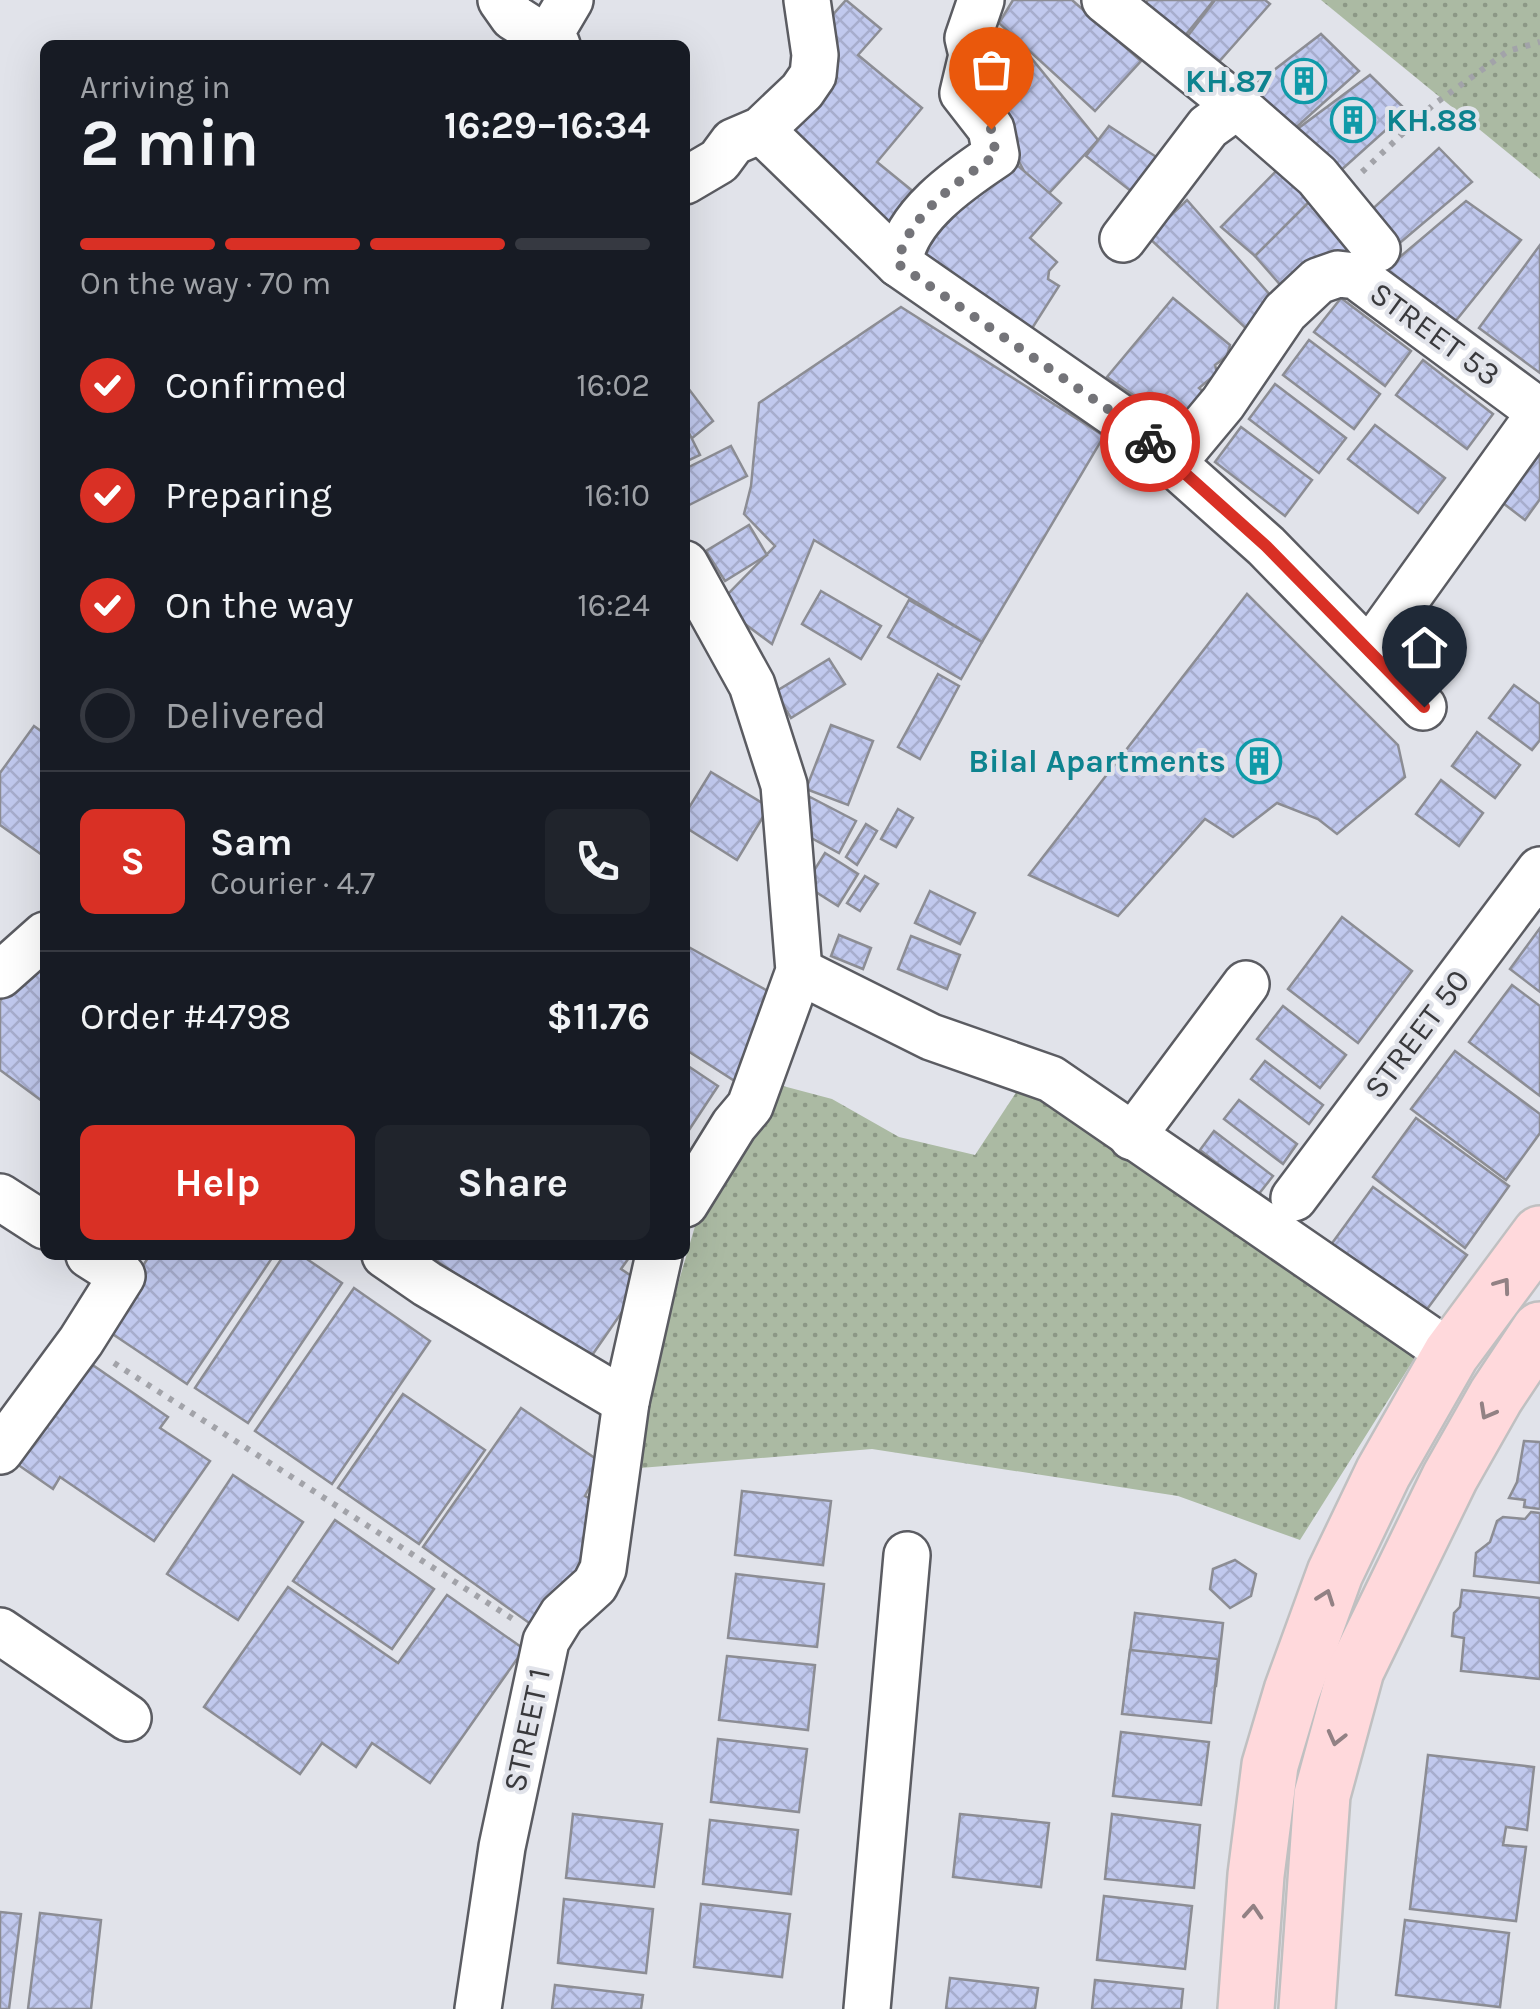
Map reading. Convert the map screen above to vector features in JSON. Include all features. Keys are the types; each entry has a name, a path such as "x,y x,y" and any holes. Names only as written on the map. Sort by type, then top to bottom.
{"main road":[{"path":"1246,2009 1256,1875 1270,1765 1350,1542 1398,1445 1451,1354 1540,1234"},
{"path":"1307,2009 1322,1794 1356,1670 1450,1478 1496,1396 1538,1337"}],"street":[{"path":"501,0 513,17 549,40"},
{"path":"553,40 570,0"},
{"path":"690,178 719,161 733,142 762,130 802,91 813,74 816,54 807,0"},
{"path":"898,264 906,239 925,215 957,183 996,155 991,129 962,93 972,55 968,38 981,0"},
{"path":"1105,0 1238,106 1317,176 1377,248"},
{"path":"1123,240 1208,127 1238,106"},
{"path":"762,130 898,264 1128,423 1266,546 1424,707"},
{"name":"STREET 53","path":"1173,463 1224,403 1286,312 1318,282 1338,274 1356,276 1540,412"},
{"path":"1369,651 1540,412"},
{"path":"690,573 752,685 784,786 799,970 750,1106 690,1196"},
{"name":"STREET 50","path":"1294,1198 1540,870"},
{"path":"799,970 932,1036 1050,1079 1451,1354"},
{"path":"1132,1137 1246,984"},
{"path":"0,1198 40,1223"},
{"path":"392,1260 626,1402"},
{"name":"STREET 1","path":"478,2009 502,1847 546,1641 562,1615 595,1585 603,1568 626,1402 657,1260"},
{"path":"0,1450 81,1341 116,1262"},
{"path":"867,2009 908,1556"},
{"path":"0,1631 128,1718"}],"path":[{"path":"1335,197 1434,105 1508,51 1540,42"},
{"path":"81,1341 546,1641"}],"green space":[{"path":"1321,0 1540,0 1540,179"},
{"path":"783,1086 832,1099 899,1137 975,1155 1019,1088 1134,1157 1350,1314 1416,1356 1300,1540 1178,1496 872,1449 616,1470 655,1362 685,1260 690,1260 690,1243 708,1182 770,1093"}],"building":[{"path":"846,0 881,29 858,55 922,108 877,162 931,206 898,245 787,134 822,27"},
{"path":"1013,0 1072,0 1141,61 1095,111 999,23"},
{"path":"1148,0 1214,0 1175,48 1136,14"},
{"path":"1215,0 1265,0 1270,4 1209,73 1178,49"},
{"name":"KH.87","path":"1321,34 1359,71 1291,132 1248,90"},
{"path":"1015,38 1098,140 1040,203 991,106 982,63"},
{"name":"KH.88","path":"1370,75 1407,111 1339,172 1296,130"},
{"path":"1109,126 1161,160 1136,195 1086,156"},
{"path":"1439,148 1472,182 1395,247 1367,214"},
{"path":"1003,153 1061,203 1030,238 1057,262 1048,279 1059,286 1031,330 914,253"},
{"path":"1286,161 1317,194 1255,256 1221,227"},
{"path":"1317,194 1354,245 1290,296 1255,256"},
{"path":"1187,200 1285,312 1253,335 1148,237"},
{"path":"1466,201 1521,240 1433,349 1361,290"},
{"path":"1540,245 1540,373 1479,328"},
{"path":"1173,298 1230,345 1227,356 1215,365 1217,373 1199,388 1206,394 1183,417 1168,419 1107,377"},
{"path":"1341,298 1411,351 1385,386 1314,332"},
{"path":"901,307 1104,436 982,642 814,540 772,644 718,604 775,546 744,514 751,486 759,403"},
{"path":"1309,340 1380,394 1354,429 1283,375"},
{"path":"1423,360 1493,414 1467,449 1396,395"},
{"path":"1275,384 1346,438 1319,473 1249,419"},
{"path":"690,391 713,421 690,438"},
{"path":"1375,425 1445,478 1418,513 1348,459"},
{"path":"1241,427 1312,480 1285,516 1215,462"},
{"path":"690,435 700,455 690,460"},
{"path":"731,446 747,476 690,504 690,466"},
{"path":"1540,447 1540,499 1525,520 1499,500"},
{"path":"749,525 767,555 725,581 706,551"},
{"path":"821,591 881,626 861,659 802,624"},
{"name":"Bilal Apartments","path":"1247,594 1398,745 1405,777 1337,834 1318,819 1277,803 1233,837 1205,819 1118,916 1029,875"},
{"path":"909,600 982,642 961,679 888,637"},
{"path":"829,659 845,684 791,718 775,692"},
{"path":"938,674 959,686 920,759 898,747"},
{"path":"1514,685 1540,704 1540,740 1532,750 1489,718"},
{"path":"831,725 873,741 848,805 806,789"},
{"path":"34,726 40,730 40,853 0,825 0,773"},
{"path":"1477,732 1520,765 1495,798 1452,766"},
{"path":"711,772 769,807 737,860 690,830 690,806"},
{"path":"1441,780 1483,813 1459,846 1416,814"},
{"path":"810,797 856,821 839,853 793,828"},
{"path":"898,809 913,818 896,847 881,839"},
{"path":"866,824 877,831 857,865 846,857"},
{"path":"825,853 858,874 838,906 805,885"},
{"path":"865,876 878,884 860,911 847,903"},
{"path":"930,891 975,913 960,944 915,923"},
{"path":"1342,917 1412,971 1358,1043 1288,989"},
{"path":"1540,928 1540,992 1510,969"},
{"path":"839,935 871,948 863,969 831,956"},
{"path":"911,936 960,955 947,989 898,969"},
{"path":"40,946 40,1100 0,1070 0,1001"},
{"path":"690,948 766,990 771,1005 744,1087 690,1052"},
{"path":"1512,985 1540,1006 1540,1096 1469,1042"},
{"path":"1283,1006 1346,1055 1320,1088 1257,1039"},
{"path":"1455,1051 1540,1114 1540,1133 1506,1180 1411,1109"},
{"path":"1265,1061 1323,1105 1309,1124 1251,1079"},
{"path":"690,1067 718,1086 690,1128"},
{"path":"1239,1100 1297,1144 1283,1164 1224,1119"},
{"path":"1416,1118 1509,1186 1465,1248 1373,1177"},
{"path":"1214,1131 1273,1176 1258,1195 1200,1150"},
{"path":"1373,1187 1467,1255 1422,1316 1330,1246"},
{"path":"147,1260 271,1260 187,1384 102,1327"},
{"path":"281,1260 308,1260 342,1283 248,1423 195,1388"},
{"path":"627,1260 621,1269 642,1283 586,1364 437,1261"},
{"path":"354,1288 430,1341 332,1484 255,1431"},
{"path":"84,1359 168,1417 160,1428 210,1461 154,1541 60,1477 53,1489 14,1462"},
{"path":"403,1394 485,1450 419,1544 338,1488"},
{"path":"521,1408 602,1463 585,1496 601,1505 586,1578 532,1625 423,1547"},
{"path":"1524,1441 1540,1442 1540,1509 1524,1507 1525,1500 1509,1498 1517,1482"},
{"path":"233,1475 303,1522 238,1620 167,1574"},
{"path":"742,1491 831,1501 823,1565 735,1555"},
{"path":"1531,1512 1540,1513 1540,1583 1474,1576 1476,1553 1490,1542 1497,1521 1503,1517 1525,1519"},
{"path":"335,1520 434,1589 392,1649 293,1581"},
{"path":"1235,1560 1256,1574 1251,1596 1230,1608 1210,1589 1213,1569"},
{"path":"736,1574 824,1584 817,1647 728,1638"},
{"path":"288,1587 398,1663 447,1595 524,1649 430,1783 372,1743 356,1767 322,1743 300,1774 204,1707"},
{"path":"1462,1590 1540,1598 1540,1679 1461,1671 1464,1638 1452,1636"},
{"path":"1135,1613 1223,1623 1216,1686 1127,1677"},
{"path":"1130,1650 1218,1659 1211,1723 1122,1714"},
{"path":"727,1656 815,1665 808,1730 719,1720"},
{"path":"1121,1732 1209,1742 1201,1805 1113,1796"},
{"path":"718,1739 807,1749 799,1812 711,1802"},
{"path":"1428,1755 1534,1767 1527,1830 1506,1827 1503,1845 1526,1847 1516,1921 1410,1909"},
{"path":"573,1814 662,1824 654,1887 566,1878"},
{"path":"960,1814 1049,1823 1041,1887 953,1877"},
{"path":"1112,1814 1200,1825 1194,1888 1105,1879"},
{"path":"710,1820 798,1830 791,1894 703,1884"},
{"path":"1104,1896 1192,1906 1185,1969 1097,1960"},
{"path":"564,1899 653,1909 646,1973 558,1963"},
{"path":"701,1904 790,1914 782,1977 694,1967"},
{"path":"0,1912 21,1914 9,2009 0,2009"},
{"path":"40,1913 101,1920 91,2009 28,2009"},
{"path":"1405,1920 1509,1933 1500,2007 1396,1995"},
{"path":"950,1978 1038,1988 1035,2009 946,2009"},
{"path":"1095,1980 1183,1989 1181,2009 1092,2009"},
{"path":"555,1985 643,1995 641,2009 552,2009"}],"way so far":[{"path":"991,129 996,155 957,183 925,215 906,239 898,264 1150,442"}],"place":[{"name":"KH.87","path":"1304,81"},
{"name":"KH.88","path":"1353,120"},
{"name":"Bilal Apartments","path":"1259,761"}],"route":[{"path":"1150,442 1266,546 1424,707"}]}
